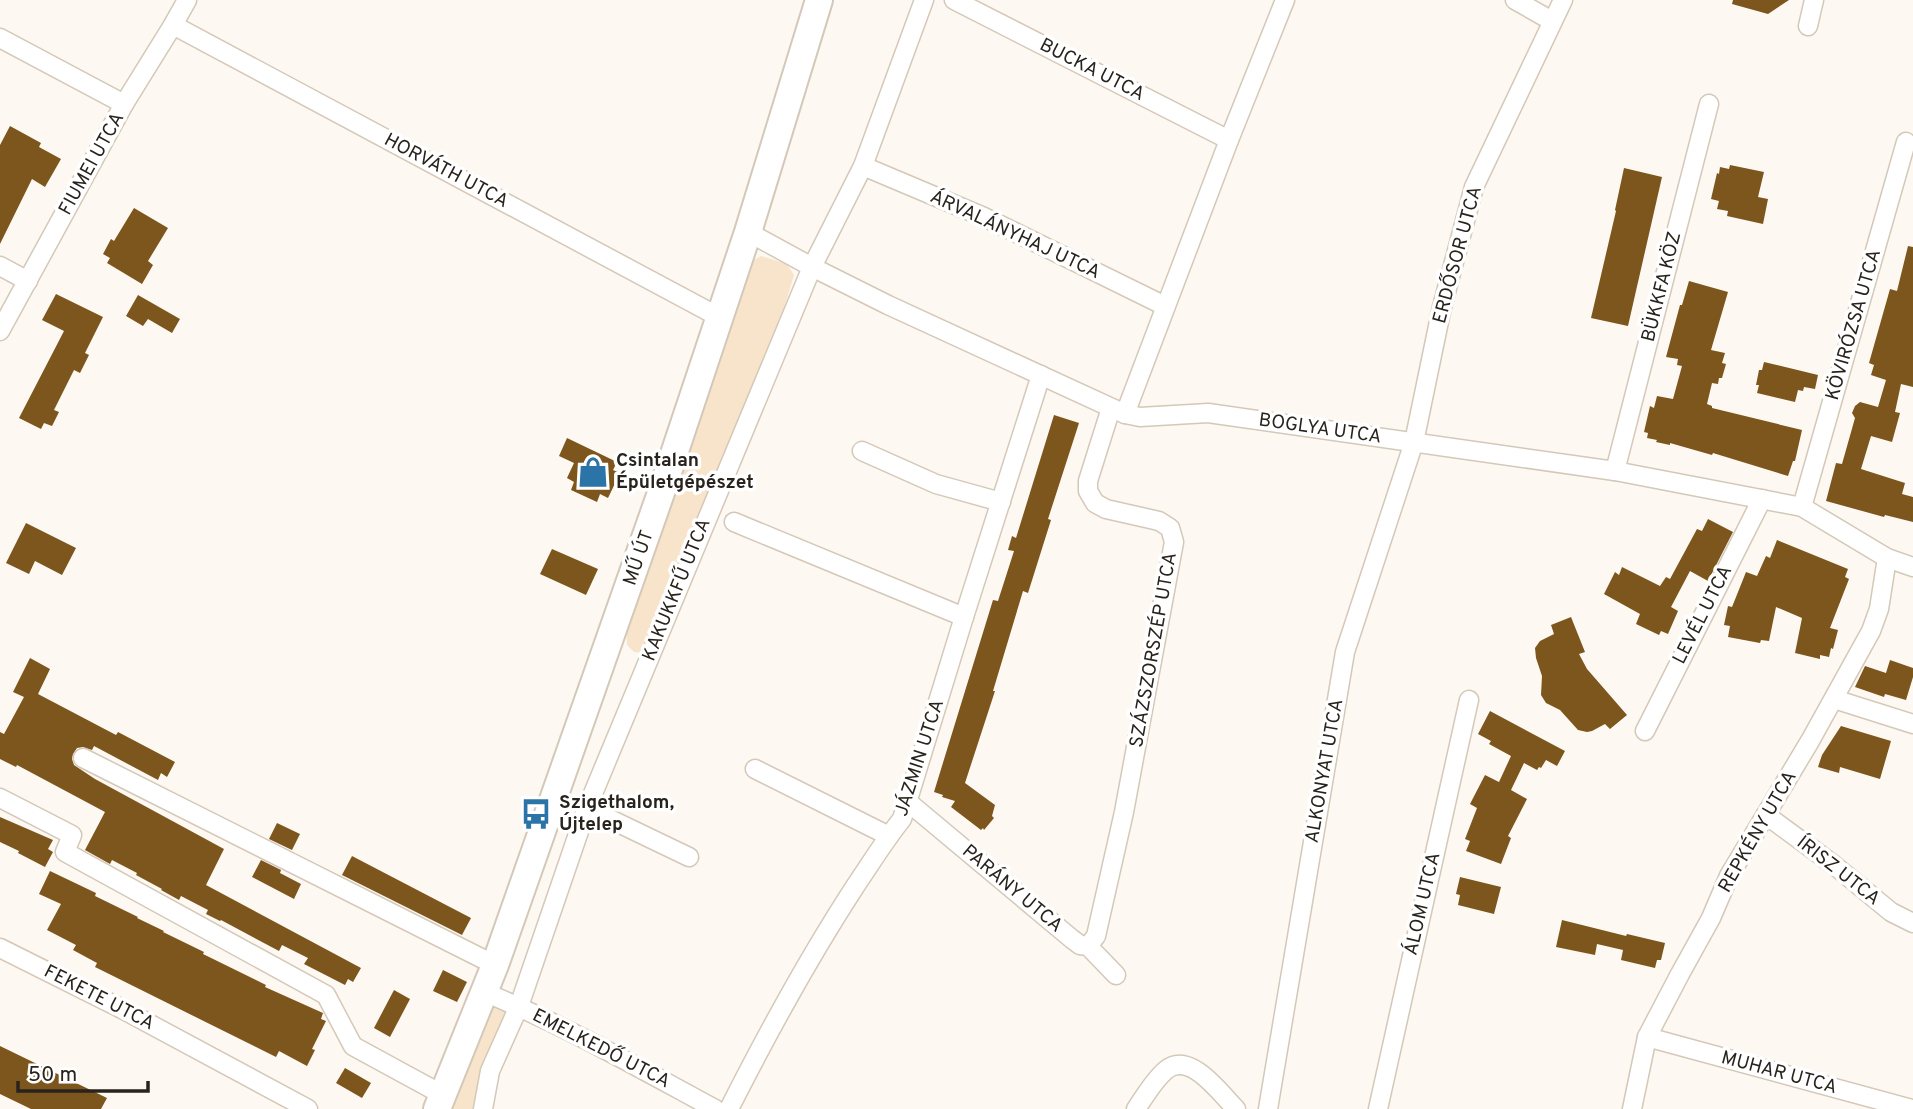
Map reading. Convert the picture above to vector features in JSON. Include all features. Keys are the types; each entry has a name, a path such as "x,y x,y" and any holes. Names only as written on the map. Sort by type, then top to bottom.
{"street":[{"name":"FIUMEI UTCA","path":"0,331 124,104 187,0"},
{"name":"MŰ ÚT","path":"440,1102 495,965 610,643 748,232 820,0"},
{"name":"KAKUKKFŰ UTCA","path":"483,1109 490,1071 519,1006 587,808 812,267 863,166 924,0"},
{"name":"BUCKA UTCA","path":"954,0 1229,140"},
{"path":"1118,411 1166,306 1285,0"},
{"path":"1515,0 1552,21"},
{"name":"ERDŐSOR UTCA","path":"1414,442 1442,307 1474,187 1563,0"},
{"path":"1808,26 1814,0"},
{"name":"HORVÁTH UTCA","path":"173,25 719,317"},
{"path":"0,38 124,104"},
{"name":"BÜKKFA KÖZ","path":"1615,471 1709,104"},
{"name":"KÖVIRÓZSA UTCA","path":"1802,507 1906,142"},
{"name":"ÁRVALÁNYHAJ UTCA","path":"863,166 984,217 1166,306"},
{"name":"BOGLYA UTCA","path":"748,232 888,305 1118,411 1140,417 1208,413 1615,471 1762,499 1802,507 1888,558 1913,567"},
{"path":"0,266 28,281"},
{"name":"JÁZMIN UTCA","path":"729,1109 823,935 902,819 1041,375"},
{"name":"SZÁZSZORSZÉP UTCA","path":"1088,946 1096,936 1124,812 1174,542 1170,528 1159,521 1106,509 1095,503 1088,491 1087,481 1118,411"},
{"name":"ALKONYAT UTCA","path":"1268,1109 1345,652 1414,442"},
{"path":"862,451 936,484 1000,502"},
{"name":"LEVÉL UTCA","path":"1645,732 1762,499"},
{"path":"734,522 964,617"},
{"name":"REPKÉNY UTCA","path":"1632,1109 1647,1037 1711,918 1729,876 1871,631 1879,609 1888,558"},
{"path":"1834,699 1913,724"},
{"name":"ÁLOM UTCA","path":"1378,1109 1469,700"},
{"path":"83,758 495,965"},
{"path":"755,769 889,835"},
{"path":"0,798 72,835 65,852 326,995 354,1046 440,1102"},
{"name":"PARÁNY UTCA","path":"908,802 1072,939 1088,946 1116,975"},
{"path":"587,808 689,857"},
{"name":"ÍRISZ UTCA","path":"1766,815 1834,865 1891,912 1913,923"},
{"name":"FEKETE UTCA","path":"0,948 122,1009 308,1109"},
{"name":"EMELKEDŐ UTCA","path":"484,992 519,1006 606,1050 715,1109"},
{"name":"MUHAR UTCA","path":"1647,1037 1912,1109"},
{"path":"1136,1109 1164,1071 1179,1064 1189,1065 1199,1072 1236,1109"}],"shaded area":[{"path":"761,256 787,264 794,275 774,342 642,653 634,652 627,645 626,628 750,262"},
{"path":"484,992 519,1006 483,1109 437,1109"}],"building":[{"path":"1733,0 1789,0 1768,14 1732,4"},
{"path":"10,126 41,143 39,147 61,159 45,187 32,179 0,244 0,145"},
{"path":"1730,165 1764,172 1758,197 1768,199 1763,224 1727,216 1728,211 1717,209 1719,201 1711,199 1720,167 1729,169"},
{"path":"1624,168 1662,177 1628,326 1591,318"},
{"path":"134,208 168,228 148,261 153,265 142,284 107,263 110,258 103,254"},
{"path":"1908,246 1913,247 1913,387 1901,384 1895,412 1900,413 1892,442 1871,436 1861,469 1905,483 1902,494 1913,497 1913,522 1826,501 1836,463 1842,464 1855,418 1852,413 1855,406 1860,402 1878,407 1886,380 1871,375 1874,365 1869,363 1890,289 1897,291"},
{"path":"1689,281 1728,292 1711,350 1725,353 1722,363 1726,364 1718,384 1712,383 1707,404 1712,408 1802,430 1795,461 1788,476 1713,453 1712,455 1647,438 1648,433 1644,432 1650,406 1654,408 1657,396 1673,399 1682,366 1677,365 1678,359 1666,357"},
{"path":"56,294 103,317 85,353 89,355 80,373 74,370 54,410 59,412 52,426 44,423 41,429 19,418 64,331 42,320"},
{"path":"138,295 180,319 172,333 148,319 143,326 126,316"},
{"path":"1764,362 1818,375 1815,389 1804,387 1803,391 1798,390 1795,402 1757,393 1759,370 1762,370"},
{"path":"1054,415 1079,423 1048,519 1051,520 1028,593 1023,591 995,691 965,783 995,805 992,816 994,818 981,830 951,807 955,801 934,792 993,600 998,601 1014,551 1008,550 1012,536 1016,538"},
{"name":"Csintalan Épületgépészet","path":"567,438 617,462 613,470 620,473 608,498 600,494 597,502 571,490 574,482 567,478 574,463 559,456"},
{"path":"1708,519 1733,532 1708,581 1690,571 1671,607 1678,611 1668,634 1661,631 1659,635 1636,624 1640,614 1604,594 1615,572 1619,575 1622,567 1660,586 1666,577 1670,579 1697,529 1702,531"},
{"path":"26,523 76,548 62,575 35,561 29,574 6,563"},
{"path":"1777,540 1848,569 1845,577 1849,579 1830,628 1838,630 1829,657 1820,655 1820,659 1795,653 1802,618 1776,607 1769,641 1761,640 1760,643 1728,637 1730,626 1724,625 1728,606 1732,607 1746,572 1757,576 1766,556 1770,558"},
{"path":"552,549 598,569 586,595 540,574"},
{"path":"1571,617 1585,652 1579,654 1587,669 1627,715 1610,729 1605,724 1592,731 1578,730 1560,710 1546,703 1541,695 1542,676 1535,648 1540,641 1554,634 1551,625"},
{"path":"30,658 50,669 38,694 175,762 167,777 161,773 158,780 94,746 92,750 77,748 72,759 74,765 224,849 206,885 361,968 353,982 348,979 345,985 304,964 308,958 282,945 279,951 206,914 208,910 181,896 179,900 136,875 137,873 112,860 110,864 85,850 105,812 17,765 16,767 0,759 0,732 4,734 24,697 13,692"},
{"path":"1890,660 1913,668 1906,700 1885,694 1884,697 1855,687 1865,666 1886,673"},
{"path":"1490,711 1565,751 1557,766 1546,760 1537,770 1524,763 1511,790 1527,799 1508,836 1511,838 1501,864 1466,851 1470,841 1465,839 1477,808 1470,804 1485,775 1499,782 1511,756 1489,744 1491,741 1478,734"},
{"path":"1841,726 1891,741 1880,779 1840,767 1839,773 1818,767 1822,755"},
{"path":"0,817 53,840 48,849 53,852 45,867 0,842"},
{"path":"277,823 300,834 292,850 269,839"},
{"path":"352,856 471,918 462,935 342,875"},
{"path":"261,860 301,884 294,899 252,877"},
{"path":"50,871 96,893 95,896 266,985 265,987 323,1013 321,1019 326,1021 307,1066 279,1051 276,1057 95,967 97,963 73,950 76,945 47,930 61,904 39,894"},
{"path":"1460,877 1501,887 1494,914 1458,905 1460,895 1456,894"},
{"path":"1562,920 1665,943 1661,960 1657,960 1655,968 1621,960 1623,950 1597,944 1595,955 1556,947"},
{"path":"443,970 467,982 457,1002 433,991"},
{"path":"394,990 410,999 390,1037 374,1028"},
{"path":"0,1046 107,1098 101,1109 31,1109 0,1094"},
{"path":"345,1068 371,1083 362,1098 336,1083"}],"place":[{"name":"Csintalan Épületgépészet","path":"593,472"},
{"name":"Szigethalom, Újtelep","path":"536,814"}]}
